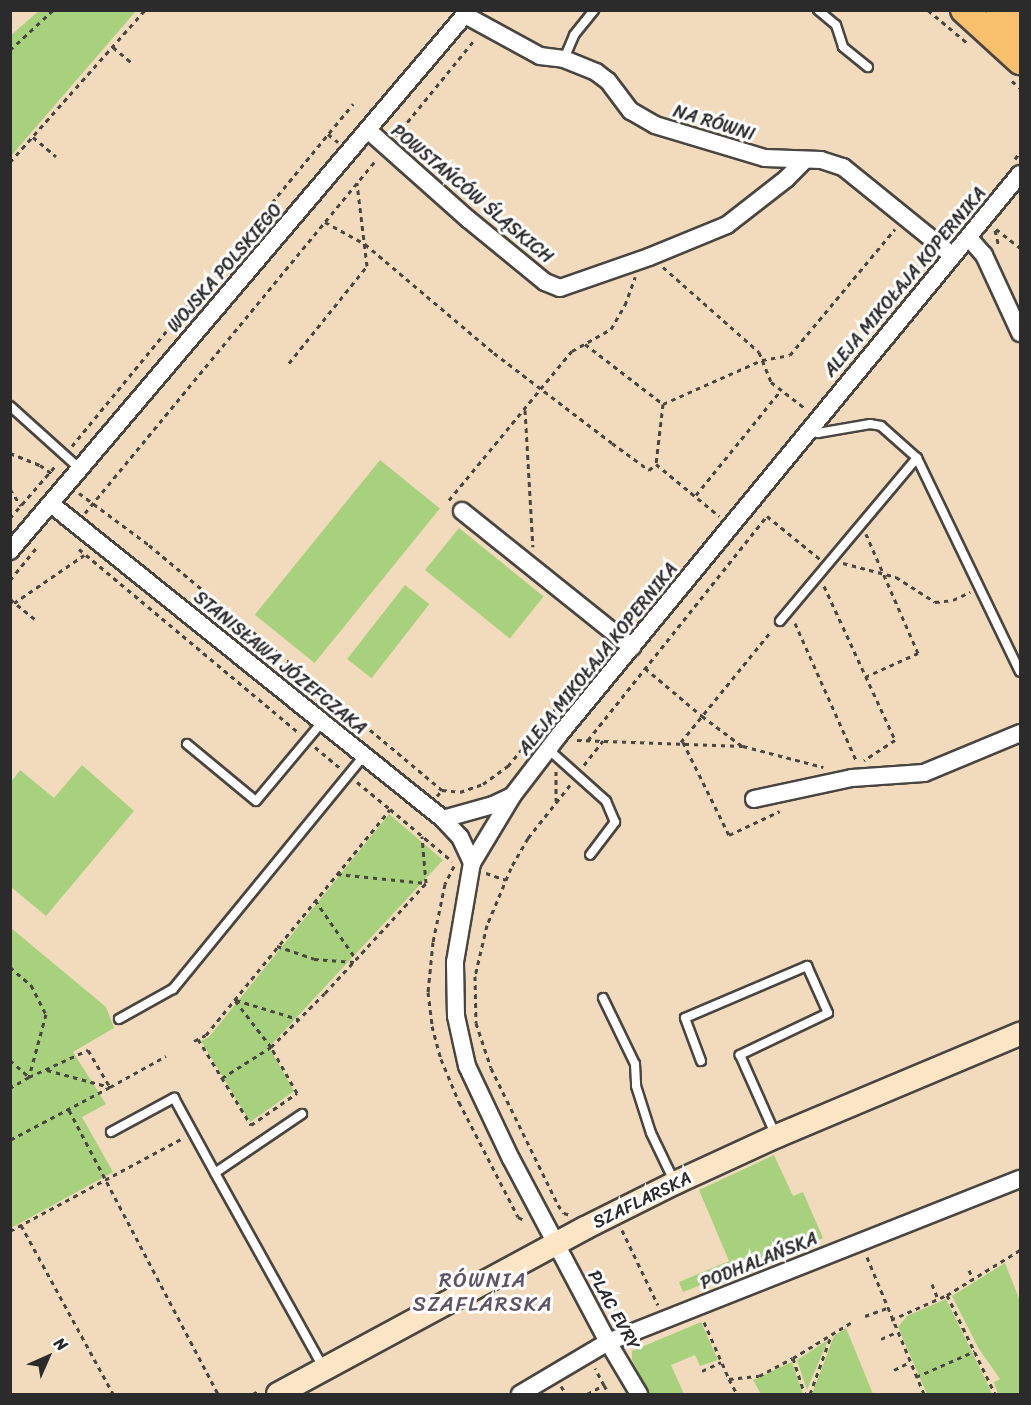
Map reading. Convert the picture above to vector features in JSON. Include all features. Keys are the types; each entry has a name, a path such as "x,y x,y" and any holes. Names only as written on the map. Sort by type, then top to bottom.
{"main road":[{"path":"964,10 1020,61"},
{"path":"999,10 1020,30"}],"street":[{"name":"NA RÓWNI","path":"467,13 485,27 540,56 564,59 596,72 608,81 631,111 655,125 765,158 820,160 843,167 953,256"},
{"name":"WOJSKA POLSKIEGO","path":"10,551 467,13"},
{"name":"POWSTAŃCÓW ŚLĄSKICH","path":"368,130 468,219 545,282 560,288 649,257 727,225 786,179 804,160"},
{"name":"ALEJA MIKOŁAJA KOPERNIKA","path":"556,1243 480,1096 467,1066 456,1016 454,962 472,863 513,795 632,647 804,422 969,238 1017,167"},
{"path":"969,238 984,255 1020,333"},
{"name":"STANISŁAWA JÓZEFCZAKA","path":"51,504 443,819 460,837 472,863"},
{"path":"462,511 632,647"},
{"path":"754,800 852,778 924,773 1020,733"},
{"path":"443,819 492,805 513,795"},
{"name":"SZAFLARSKA","path":"270,1392 324,1369 556,1243 675,1183 777,1136 1020,1034"},
{"name":"PODHALAŃSKA","path":"520,1395 608,1342 1020,1179"},
{"name":"PLAC EVRY","path":"556,1243 608,1342 639,1395"}],"lane":[{"path":"564,59 574,34 594,10"},
{"path":"818,10 836,25 843,47 868,67"},
{"path":"10,406 80,469"},
{"path":"804,422 818,432 870,424 881,426 917,458 1020,672"},
{"path":"780,621 917,458"},
{"path":"187,744 256,801 322,722"},
{"path":"548,749 606,801 615,822 590,855"},
{"path":"119,1019 173,989 364,756"},
{"path":"701,1061 685,1018 807,966 828,1013 740,1055 777,1136"},
{"path":"603,998 635,1064 636,1086 651,1133 675,1183"},
{"path":"111,1132 174,1098 324,1369"},
{"path":"215,1173 302,1114"}],"path":[{"path":"10,50 53,10"},
{"path":"10,162 145,10"},
{"path":"485,27 67,536 84,555 455,863 445,884 433,942 428,992 432,1026 441,1059 459,1102 518,1217 527,1221 529,1226"},
{"path":"113,47 131,62"},
{"path":"10,519 352,104"},
{"path":"33,136 56,156"},
{"path":"1017,167 1020,152"},
{"path":"289,363 367,266 357,183"},
{"path":"997,221 994,227 1002,257"},
{"path":"326,222 365,244 494,353 649,470 656,464 663,404"},
{"path":"663,404 762,360 790,355 900,223"},
{"path":"994,227 1020,248"},
{"path":"669,260 660,264 759,352 771,382 806,409"},
{"path":"449,500 572,351 611,329 626,305 636,274"},
{"path":"585,344 663,404"},
{"path":"696,495 781,390"},
{"path":"804,422 806,409 813,400"},
{"path":"525,408 534,568"},
{"path":"10,453 40,465 149,545 442,790 460,792 483,784 508,766 616,635"},
{"path":"656,464 719,516"},
{"path":"712,525 725,508"},
{"path":"588,740 767,516 822,560 820,573 827,596 895,740 849,768"},
{"path":"861,525 885,574 918,653 865,677"},
{"path":"10,580 38,546"},
{"path":"14,603 84,555"},
{"path":"831,560 885,574 935,602 953,600 980,587"},
{"path":"10,599 35,620"},
{"path":"789,610 858,764"},
{"path":"681,742 780,621"},
{"path":"645,668 702,716 743,746"},
{"path":"545,723 568,744 573,740 588,740 743,746 829,768"},
{"path":"579,1216 564,1213 558,1205 491,1068 476,1023 474,976 487,925 511,868 528,838 603,741"},
{"path":"411,827 442,790"},
{"path":"234,999 271,1047 297,1093 251,1125 196,1040 206,1035 234,999 390,810"},
{"path":"222,1078 271,1047 426,883 423,836"},
{"path":"337,874 426,883"},
{"path":"315,900 355,960"},
{"path":"278,946 314,959 355,960"},
{"path":"10,967 31,985 46,1014 38,1054 29,1077"},
{"path":"234,999 299,1019"},
{"path":"10,1088 88,1050 110,1088"},
{"path":"10,1140 166,1056"},
{"path":"10,1060 29,1077"},
{"path":"10,1066 16,1066"},
{"path":"45,1070 110,1088"},
{"path":"69,1110 218,1395"},
{"path":"10,1231 188,1135"},
{"path":"21,1225 45,1265 113,1395"},
{"path":"620,1225 661,1312"},
{"path":"891,1320 947,1295 1020,1250"},
{"path":"865,1252 891,1320 924,1395"},
{"path":"969,1270 973,1279"},
{"path":"932,1284 938,1299"},
{"path":"947,1295 995,1395"},
{"path":"865,1317 887,1308"},
{"path":"708,1317 702,1319 736,1393 730,1395"},
{"path":"729,1379 759,1376 852,1322"},
{"path":"881,1339 897,1332"},
{"path":"807,1395 832,1334"},
{"path":"916,1377 975,1350"},
{"path":"793,1358 807,1395"},
{"path":"702,1371 721,1362"},
{"path":"894,1370 910,1362"},
{"path":"604,1385 609,1395"},
{"path":"253,1395 270,1392"}],"green space":[{"path":"39,11 136,11 11,156 11,35"},
{"path":"380,460 440,508 315,663 255,615"},
{"path":"459,528 544,597 510,639 425,570"},
{"path":"405,585 429,604 372,678 347,659"},
{"path":"82,765 134,811 46,916 11,887 11,782 20,770 54,798"},
{"path":"389,814 443,860 269,1047 294,1091 250,1122 201,1041 209,1037"},
{"path":"11,928 106,1007 114,1028 73,1052 106,1104 82,1117 113,1172 11,1228"},
{"path":"774,1155 793,1196 803,1192 823,1238 683,1292 679,1282 729,1261 699,1190"},
{"path":"1005,1263 1020,1301 1020,1394 998,1394 994,1382 1000,1379 979,1349 952,1296"},
{"path":"946,1299 992,1394 927,1394 898,1327 907,1316"},
{"path":"701,1322 718,1360 700,1366 695,1355 671,1365 684,1394 649,1394 632,1360 632,1351"},
{"path":"846,1328 873,1394 812,1394 834,1336"},
{"path":"828,1340 807,1390 797,1360"},
{"path":"792,1362 803,1394 761,1394 753,1380"}],"district":[{"name":"RÓWNIA SZAFLARSKA","path":"483,1292"}]}
